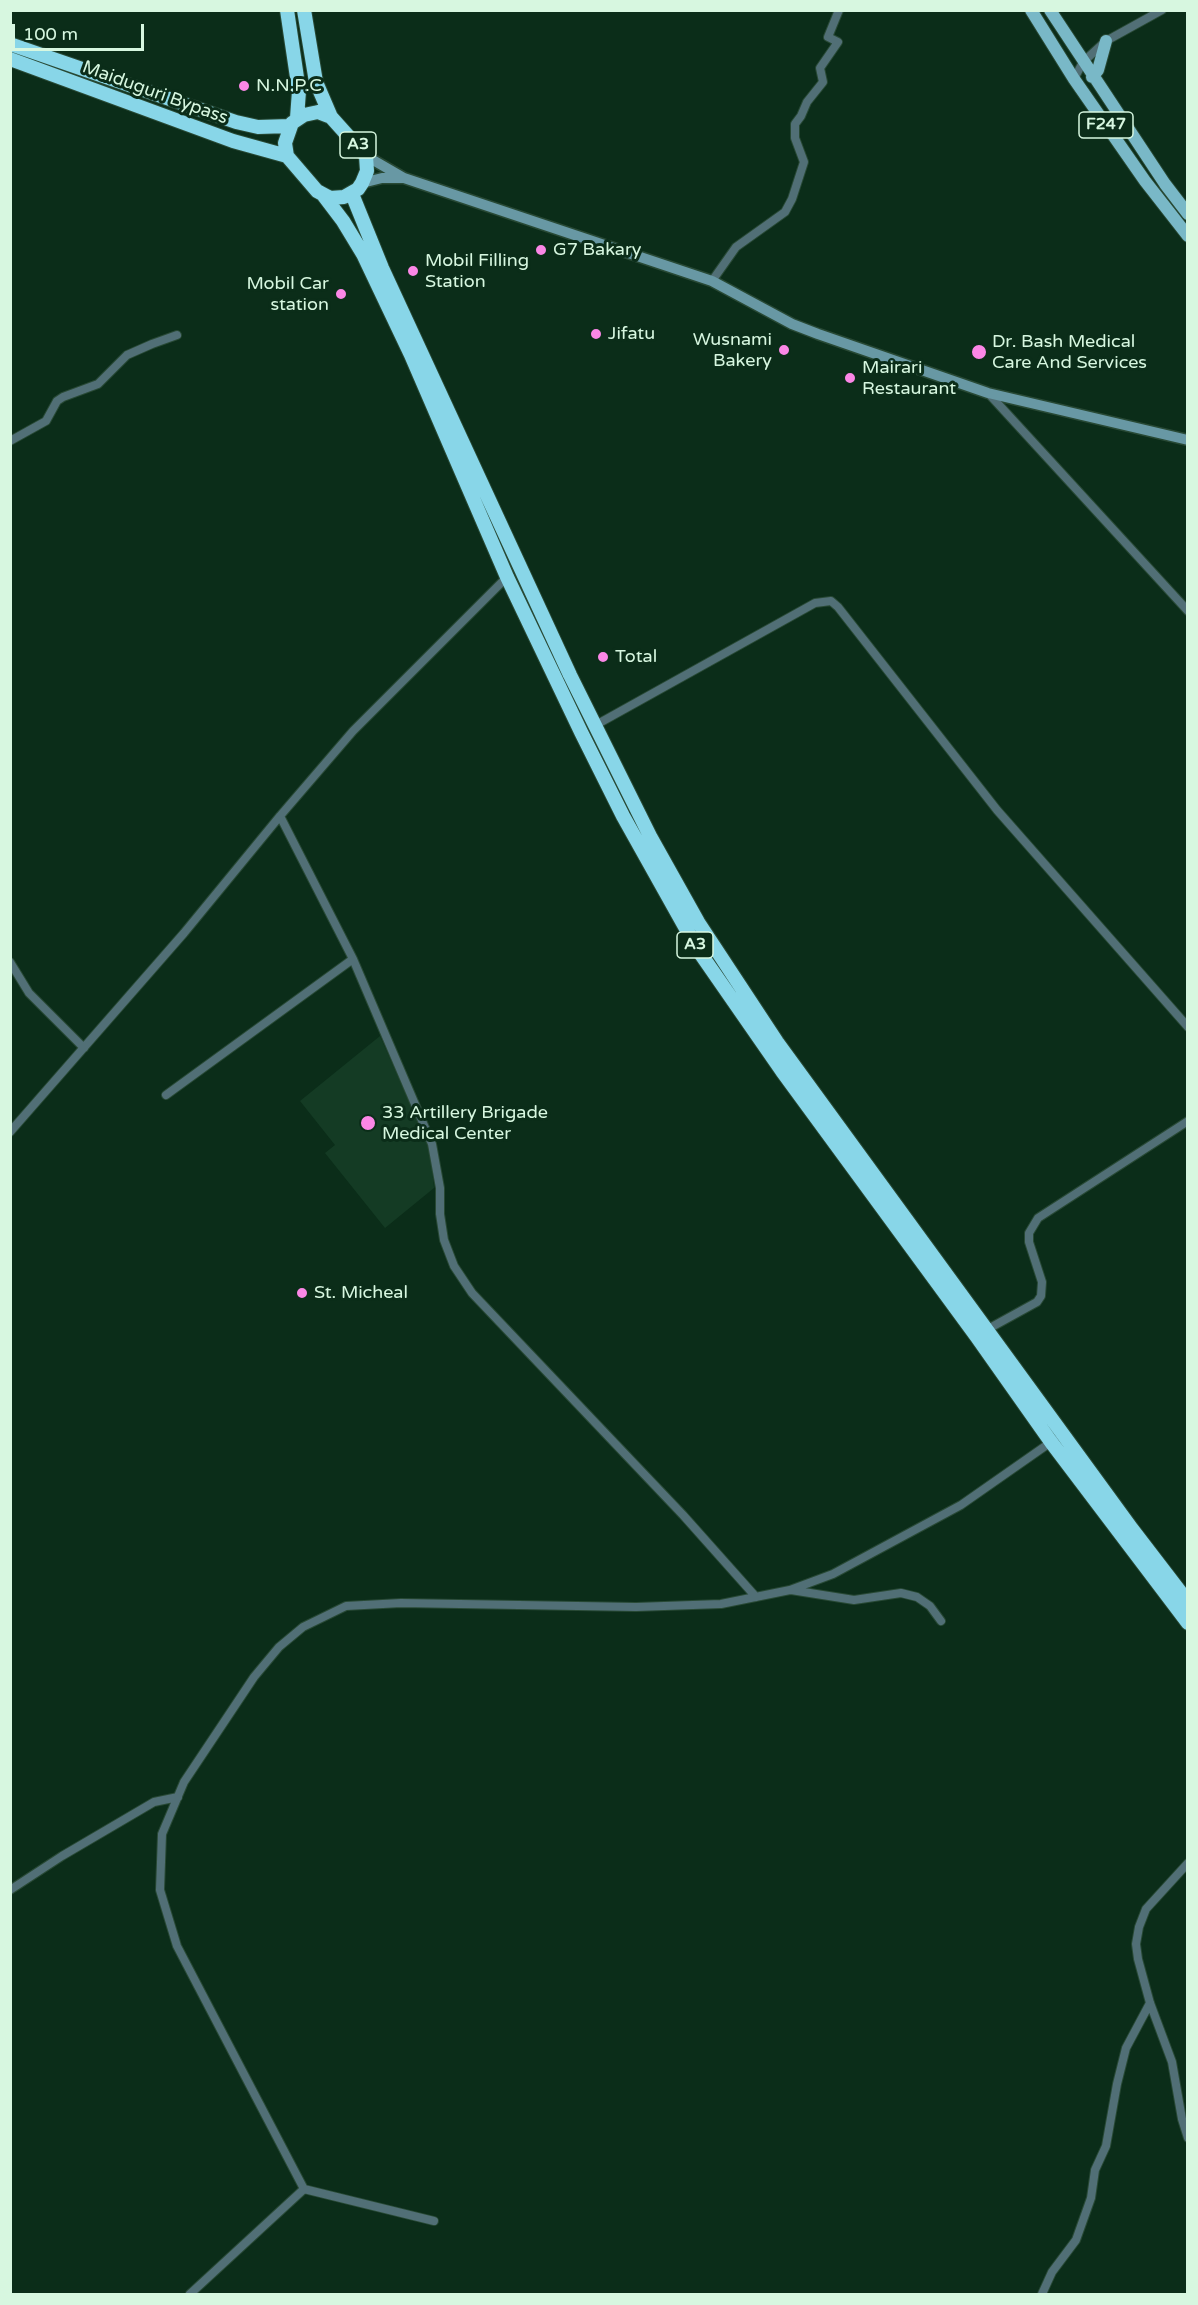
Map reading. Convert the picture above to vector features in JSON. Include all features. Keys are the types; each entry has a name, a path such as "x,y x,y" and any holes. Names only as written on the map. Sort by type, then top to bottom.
{"highway":[{"path":"287,10 299,91 294,122 285,143 287,156"},
{"path":"304,10 316,82 331,117"},
{"name":"Maiduguri Bypass","path":"10,44 236,122 264,127 294,122"},
{"name":"Maiduguri Bypass","path":"10,59 232,141 287,156"},
{"name":"A3","path":"294,122 318,112 331,117 366,156 367,171 362,183 352,194 382,268 594,726 693,914 772,1045"},
{"name":"A3","path":"287,156 324,196 349,230 372,271 507,577 581,732 623,816 698,950 772,1045 947,1285 1051,1442 1137,1547 1188,1602"},
{"path":"324,196 337,198 352,194"},
{"path":"581,732 594,726"},
{"name":"A3","path":"947,1285 988,1329 1065,1435 1188,1623"}],"main road":[{"name":"F247","path":"1031,10 1074,79 1145,181 1188,236"},
{"name":"F247","path":"1050,10 1092,77 1188,214"},
{"path":"1092,77 1098,70 1106,41"}],"street":[{"path":"712,281 736,247 785,212 792,199 804,162 795,138 795,124 807,102 823,82 820,68 838,42 828,38 839,10"},
{"path":"1074,79 1083,62 1106,41 1162,10"},
{"path":"366,156 404,178 712,281 792,324 988,393 1188,440"},
{"path":"362,183 382,178 404,178"},
{"path":"10,441 45,421 57,401 63,397 98,384 127,355 177,335"},
{"path":"988,393 1188,611"},
{"path":"10,1132 184,933 353,731 507,577"},
{"path":"594,726 815,603 831,602 838,607 997,810 1188,1027"},
{"path":"280,816 353,959 432,1144 440,1188 440,1214 444,1240 454,1266 472,1293 683,1515 756,1597"},
{"path":"166,1095 353,959"},
{"path":"10,962 29,993 84,1048"},
{"path":"988,1329 1037,1302 1041,1296 1042,1282 1029,1242 1032,1225 1038,1218 1188,1121"},
{"path":"434,2221 304,2189 177,1946 160,1890 162,1833 184,1782 248,1687 279,1647 303,1627 346,1606 401,1603 636,1606 721,1604 790,1590 833,1574 962,1505 1051,1442 1065,1435"},
{"path":"790,1590 854,1600 901,1593 917,1597 930,1606 941,1621"},
{"path":"10,1890 62,1856 154,1802 178,1797"},
{"path":"1188,1863 1146,1909 1136,1944 1150,2003 1172,2062 1182,2120 1188,2138"},
{"path":"1042,2295 1052,2272 1076,2240 1090,2198 1095,2170 1106,2146 1126,2048 1150,2003"},
{"path":"190,2295 304,2189"}],"shaded area":[{"name":"33 Artillery Brigade Medical Center","path":"380,1036 430,1149 434,1188 385,1228 325,1153 335,1145 300,1101"}],"place":[{"name":"N.N.P.C","path":"244,86"},
{"name":"G7 Bakary","path":"541,250"},
{"name":"Mobil Filling Station","path":"413,271"},
{"name":"Mobil Car station","path":"341,294"},
{"name":"Jifatu","path":"596,334"},
{"name":"Wusnami Bakery","path":"784,350"},
{"name":"Dr. Bash Medical Care And Services","path":"979,352"},
{"name":"Mairari Restaurant","path":"850,378"},
{"name":"Total","path":"603,657"},
{"name":"33 Artillery Brigade Medical Center","path":"368,1123"},
{"name":"St. Micheal","path":"302,1293"}]}
